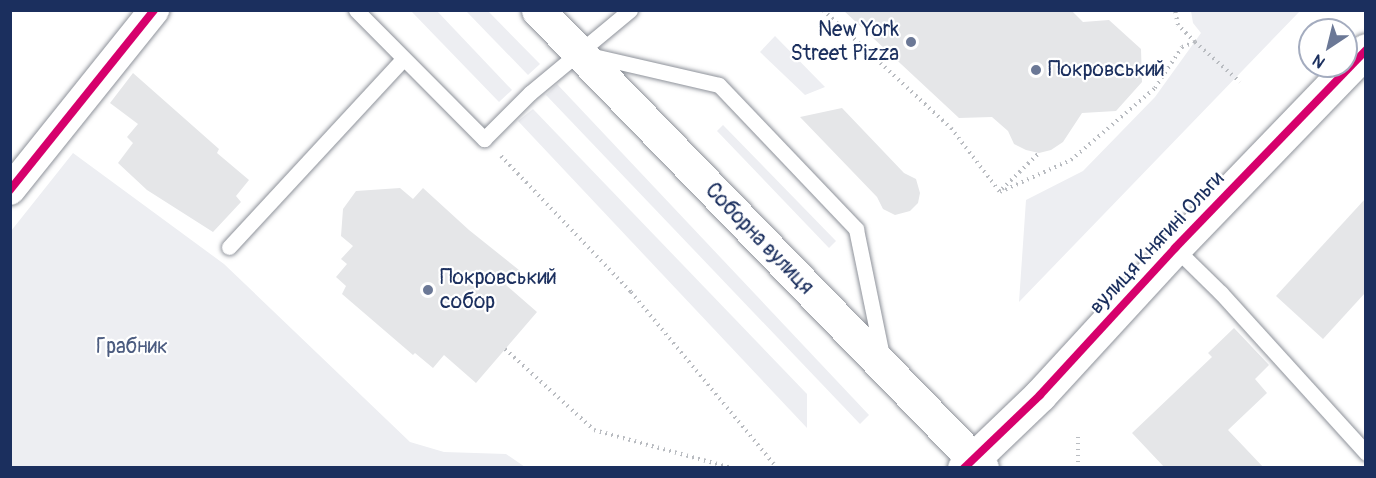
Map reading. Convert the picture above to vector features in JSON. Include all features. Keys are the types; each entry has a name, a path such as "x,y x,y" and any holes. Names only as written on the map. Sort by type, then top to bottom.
{"main road":[{"name":"Соборна вулиця","path":"538,10 885,368 973,465"},
{"name":"вулиця Княгині Ольги","path":"973,465 1175,248 1365,50"}],"street":[{"path":"10,190 154,10"}],"lane":[{"path":"356,10 484,139 530,93 630,10"},
{"path":"577,52 718,85 856,229 885,368"},
{"path":"229,247 403,59"},
{"path":"1175,248 1221,293 1365,453"}],"path":[{"path":"823,10 951,128 1000,192"},
{"path":"1175,10 1178,25 1240,82"},
{"path":"1000,192 1071,160 1155,88 1182,47 1195,42"},
{"path":"484,139 631,292 777,468"},
{"path":"1000,192 1039,153"},
{"path":"505,349 594,429 732,468"},
{"path":"1078,436 1078,468"}],"green space":[{"path":"411,11 437,11 512,90 499,102"},
{"path":"466,11 488,11 540,64 528,75"},
{"path":"1191,11 1300,11 1019,302 1026,200 1083,171 1155,97 1201,33 1193,23"},
{"path":"775,36 825,87 805,95 760,52"},
{"path":"557,84 869,415 860,424 546,95"},
{"path":"533,109 807,394 807,428 518,121"},
{"path":"723,125 836,241 829,248 717,131"},
{"name":"Грабник","path":"73,153 224,264 410,442 444,452 506,454 525,467 11,467 11,231"}],"building":[{"name":"Покровський","path":"843,10 1071,10 1083,22 1109,20 1141,49 1142,82 1116,111 1082,113 1063,142 1051,150 1039,153 1026,150 1014,144 1008,131 992,117 959,118"},
{"path":"133,73 219,149 217,153 249,180 236,196 241,202 213,232 147,190 118,163 133,143 127,137 138,124 110,103"},
{"path":"842,108 904,173 916,179 920,193 918,203 910,211 895,215 883,209 877,197 800,117"},
{"name":"Покровський собор","path":"400,188 413,199 423,188 469,230 519,270 506,285 537,312 476,383 444,355 433,368 415,353 413,355 342,294 346,286 336,277 347,264 341,259 353,246 341,236 343,209 356,191"},
{"path":"1365,199 1365,293 1323,339 1276,296"},
{"path":"1234,328 1269,365 1255,379 1267,393 1228,430 1264,468 1165,468 1132,433 1212,357 1208,353"}],"cycle path":[{"path":"10,190 154,10"},
{"path":"964,468 1040,395 1175,248 1366,50"}],"place":[{"name":"New York Street Pizza","path":"911,42"},
{"name":"Покровський","path":"1036,70"},
{"name":"Покровський собор","path":"428,290"}]}
